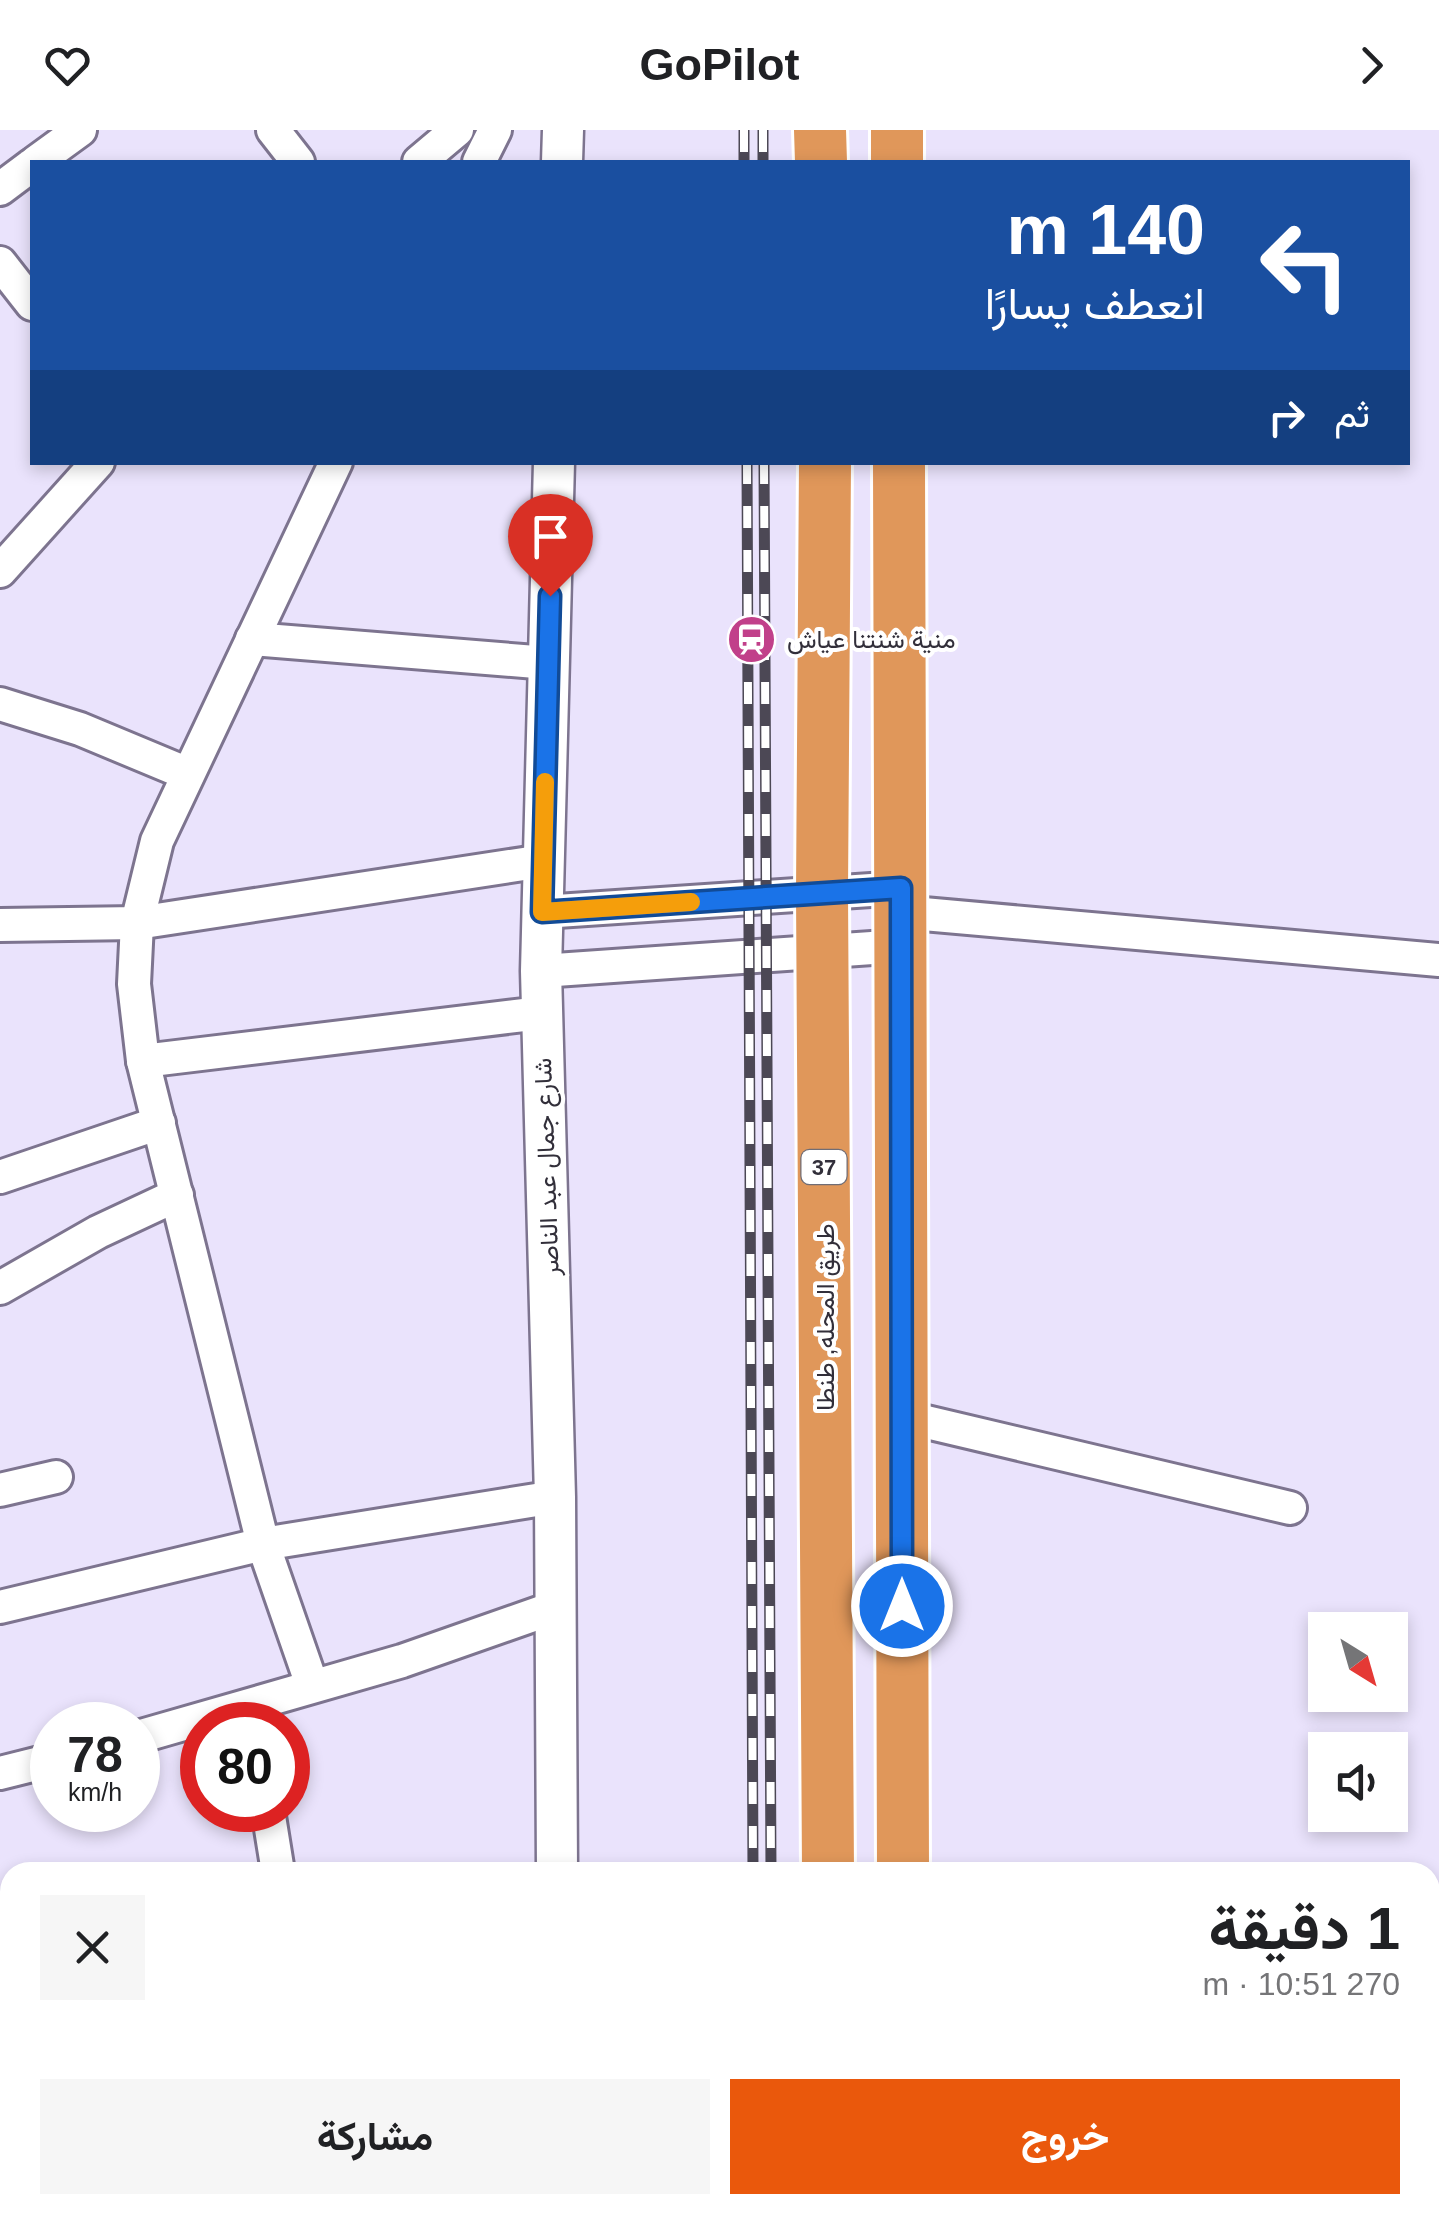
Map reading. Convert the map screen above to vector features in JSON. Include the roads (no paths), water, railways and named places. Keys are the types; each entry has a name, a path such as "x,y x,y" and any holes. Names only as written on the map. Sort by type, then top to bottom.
{"highway":[{"path":"820,130 821,160"},
{"path":"897,130 897,160"},
{"name":"طريق المحله, طنطا","path":"824,465 822,892 828,1862"},
{"path":"899,465 904,1862"}],"street":[{"path":"39,160 80,130"},
{"path":"274,130 296,160"},
{"path":"421,160 456,130"},
{"path":"480,160 495,130"},
{"path":"562,160 563,130"},
{"path":"0,189 30,167"},
{"path":"0,262 30,301"},
{"path":"0,571 95,465"},
{"path":"312,1685 264,1544 142,1060 134,984 137,923 157,841 335,465"},
{"name":"شارع جمال عبد الناصر","path":"554,465 543,861 561,911 541,972 541,1013 555,1497 557,1862"},
{"path":"252,639 548,663"},
{"path":"0,704 80,729 188,774"},
{"path":"0,925 137,923 543,861"},
{"path":"561,911 822,892 901,916 1439,960"},
{"path":"541,972 823,949 901,916"},
{"path":"142,1060 541,1013"},
{"path":"0,1177 159,1123"},
{"path":"0,1288 98,1232 177,1194"},
{"path":"901,1416 1290,1508"},
{"path":"0,1490 56,1478"},
{"path":"0,1607 264,1544 555,1497"},
{"path":"277,1702 312,1685 402,1661 556,1608"},
{"path":"0,1772 30,1765"},
{"path":"272,1832 276,1862"}],"railway":[{"path":"744,130 744,160"},
{"path":"763,130 763,160"},
{"path":"747,465 753,1862"},
{"path":"764,465 771,1862"}],"place":[{"name":"منية شنتنا عياش","path":"752,639"}]}
